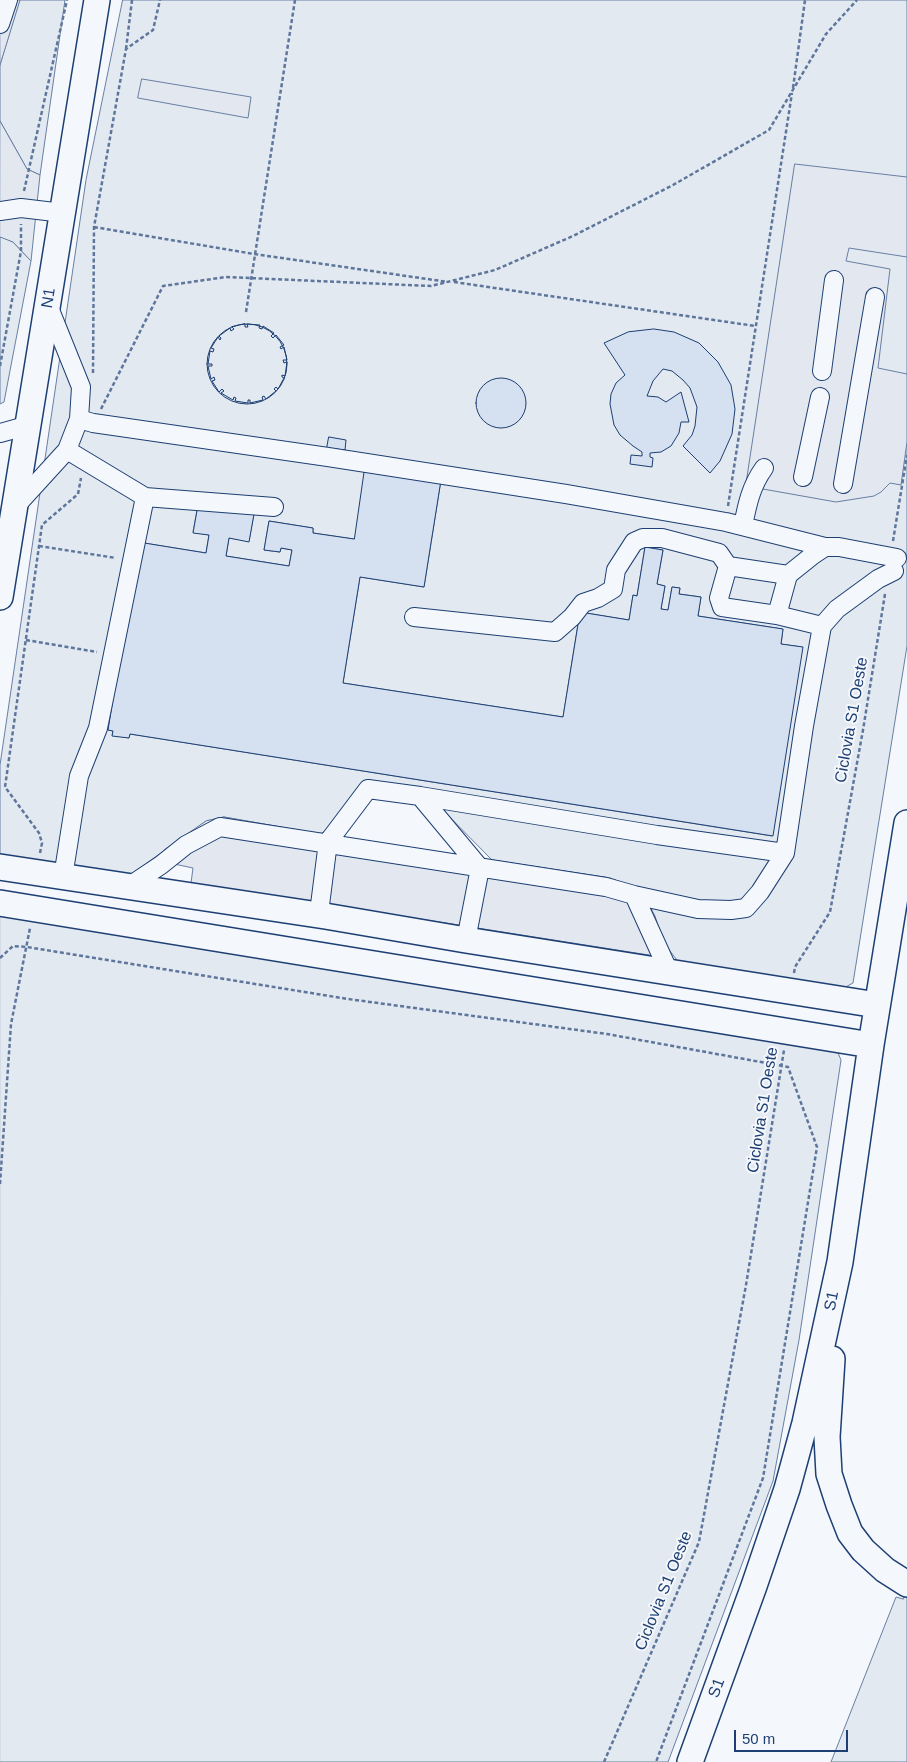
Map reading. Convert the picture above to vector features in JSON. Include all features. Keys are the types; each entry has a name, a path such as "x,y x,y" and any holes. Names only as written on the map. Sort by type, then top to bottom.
{"highway":[{"name":"N1","path":"0,597 98,0"},
{"name":"S1","path":"690,1762 751,1596 787,1489 806,1423 840,1262 877,1005 907,823"},
{"path":"0,868 325,916 877,1005"},
{"path":"58,912 63,877"},
{"path":"0,903 871,1045"},
{"path":"755,1026 761,987"},
{"path":"840,1262 827,1437 829,1474 850,1533 862,1550 907,1584"}],"lane":[{"path":"0,24 8,0"},
{"path":"0,211 21,208 63,213"},
{"path":"822,371 834,280"},
{"path":"843,484 875,296"},
{"path":"15,507 66,450 86,421 81,387 48,304"},
{"path":"803,477 820,397"},
{"path":"86,421 366,462 566,494 734,524 825,547 840,547 892,565 878,579 837,610 822,626 804,726 785,853 760,892 746,908 731,910 698,909 606,887 220,826 186,845 161,865 128,887"},
{"path":"0,433 29,425"},
{"path":"66,450 145,497 274,507"},
{"path":"734,524 764,468"},
{"path":"63,877 79,776 98,728 145,497"},
{"path":"414,617 555,632 572,617 583,603 598,598 613,589 616,570 634,542 643,538 662,538 720,553 728,566 719,598 722,607 822,626"},
{"path":"777,616 788,575 825,547"},
{"path":"728,566 788,575"},
{"path":"325,916 320,905 328,842 368,790 420,796 657,835 785,853"},
{"path":"420,796 480,868"},
{"path":"466,940 480,868"},
{"path":"634,895 669,972"}],"path":[{"path":"0,366 21,251 21,208 67,0"},
{"path":"126,49 132,0"},
{"path":"246,312 295,0"},
{"path":"734,524 755,326 793,90 805,0"},
{"path":"86,421 163,286 226,277 431,286 494,270 573,236 681,180 769,130 826,34 857,0"},
{"path":"94,226 254,254 755,326"},
{"name":"Ciclovia S1 Oeste","path":"791,991 795,967 830,912 892,565 907,455"},
{"path":"39,546 132,561"},
{"path":"25,640 113,654"},
{"path":"0,1184 11,1024 30,928"},
{"path":"0,958 13,946 27,947 348,999 607,1034 788,1067 817,1147 763,1478 656,1762"},
{"name":"Ciclovia S1 Oeste","path":"604,1762 699,1542 746,1285 786,1031"}],"shaded area":[{"path":"0,0 20,0 0,65"},
{"path":"20,0 65,0 40,175 27,169 0,121 0,65"},
{"path":"123,0 907,0 907,646 853,983 840,990 680,964 663,942 641,890 610,878 492,860 422,789 370,782 331,828 320,834 224,817 206,821 130,875 0,856 0,765 86,180","holes":["441,480 424,587 360,577 343,683 563,717 580,612 629,620 633,595 637,596 645,547 663,550 657,584 665,586 661,609 668,610 672,587 680,588 679,594 701,597 698,616 783,629 781,644 802,647 772,836 130,734 129,738 112,735 113,731 108,730 138,542 206,553 209,535 193,532 198,505 254,514 249,541 229,538 226,556 289,566 292,550 281,548 280,552 264,550 269,521 313,528 313,533 354,539"]},
{"path":"142,79 251,97 248,118 138,98"},
{"path":"0,121 27,169 40,175 31,261 13,242 0,237"},
{"path":"795,164 907,177 907,257 849,248 846,261 890,269 878,368 907,374 907,442 901,485 890,483 874,496 836,502 746,486"},
{"path":"2,237 13,242 31,261 4,402 0,404 0,238"},
{"path":"224,817 320,834 610,878 641,890 655,916 663,942 655,956 191,883 193,868 174,864 164,850 206,821"},
{"path":"0,913 836,1048 841,1060 799,1340 773,1481 668,1762 0,1762"},
{"path":"907,1591 907,1762 831,1762 896,1597 903,1599"}],"building":[{"path":"245,324 245,327 248,327 247,324 260,325 259,328 262,329 263,326 274,333 271,336 273,338 276,335 284,345 280,347 281,349 284,347 287,360 283,360 284,363 287,362 285,376 282,375 284,378 278,389 276,387 274,389 276,391 266,399 264,396 262,397 263,400 250,403 250,400 248,400 248,403 235,401 236,398 234,397 233,400 221,393 224,391 222,389 219,392 212,381 215,380 214,377 211,379 208,366 212,366 212,364 208,364 210,351 213,352 214,349 211,348 218,337 220,340 219,336 230,328 231,331 234,329 232,327"},
{"path":"247,324 262,327 275,336 284,349 287,364 284,379 275,392 262,401 247,404 232,401 219,392 210,379 207,364 210,349 219,336 232,327"},
{"path":"654,329 674,332 699,343 718,362 731,385 735,409 732,434 720,461 710,473 683,446 692,435 697,407 690,388 672,371 663,369 653,381 647,396 658,397 666,402 681,392 689,422 681,422 679,433 671,446 661,452 650,453 650,457 653,458 652,467 630,464 631,455 642,456 642,452 620,435 614,425 610,404 611,394 616,383 625,375 604,343 628,332"},
{"path":"496,378 506,378 519,385 526,398 526,408 519,421 506,428 496,428 487,424 480,417 476,408 476,398 480,389 487,382"},
{"path":"329,437 346,440 345,450 327,448"},
{"path":"365,468 441,480 424,587 360,577 343,683 563,717 580,612 629,620 633,595 637,596 645,547 663,550 657,584 665,586 661,609 668,610 672,587 680,588 679,594 701,597 698,616 783,629 781,644 803,647 773,836 130,734 129,738 112,736 113,731 108,730 138,542 206,553 209,535 193,533 198,505 254,514 249,542 229,538 226,556 289,566 292,550 281,548 280,552 264,550 269,521 313,528 313,533 354,539"}]}
